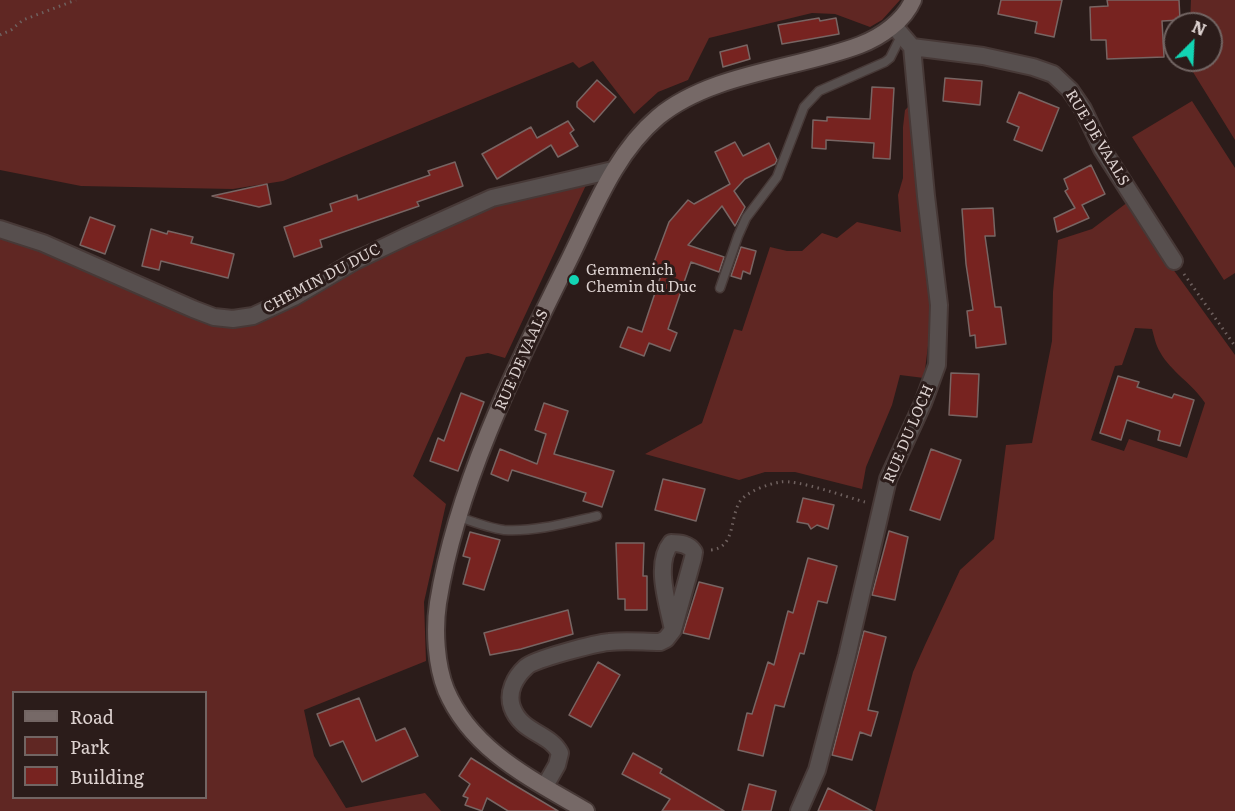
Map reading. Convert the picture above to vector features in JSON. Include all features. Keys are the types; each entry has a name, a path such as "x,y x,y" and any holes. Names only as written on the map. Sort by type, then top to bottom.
{"main road":[{"name":"RUE DE VAALS","path":"586,811 490,751 469,729 446,689 439,663 438,605 459,517 482,452 522,355 613,170 645,128 681,102 739,78 902,36 903,18 914,0"}],"street":[{"name":"RUE DE VAALS","path":"902,36 1033,67 1053,74 1070,90 1083,109 1102,149 1174,261"},
{"name":"RUE DU LOCH","path":"799,811 817,770 847,656 888,479 931,384 937,365 939,305 926,196 902,36"},
{"name":"CHEMIN DU DUC","path":"0,229 43,243 214,317 233,319 253,316 294,297 355,261 492,198 613,170"},
{"path":"544,786 557,765 560,753 556,745 524,726 512,708 510,693 527,665 608,642 660,642 666,639 672,630 694,552 690,546 679,543 671,543 664,551 661,565 672,630"}],"lane":[{"path":"720,288 746,218 777,177 804,107 819,91 885,62 890,58 902,36"},
{"path":"459,517 504,530 527,529 597,516"}],"path":[{"path":"0,34 11,30 23,20 76,0"},
{"path":"1174,261 1235,346"},
{"path":"694,552 718,549 727,542 740,502 748,494 781,482 798,484 881,507"}],"green space":[{"path":"0,0 900,0 882,20 870,27 835,14 812,13 709,38 688,80 658,92 634,114 593,61 579,68 573,62 283,181 233,189 81,186 0,170"},
{"path":"1191,0 1235,0 1235,140 1193,72 1223,72 1223,12 1190,12"},
{"path":"914,101 932,314 924,378 900,375 892,405 866,467 862,489 795,472 765,472 739,480 645,454 702,423 734,329 742,331 770,247 787,251 802,251 822,233 837,238 857,222 901,232 898,195 903,178 903,127 905,110"},
{"path":"1192,101 1235,168 1235,273 1224,280 1132,137"},
{"path":"587,183 505,358 488,353 466,357 413,476 446,504 424,602 426,661 304,710 314,756 346,808 425,793 441,811 0,811 0,236 43,248 232,326 495,204"},
{"path":"1128,202 1235,355 1235,811 875,811 913,672 960,570 994,539 1006,445 1032,443 1052,341 1053,292 1058,240 1092,229","holes":["1135,328 1152,329 1157,347 1165,359 1205,403 1187,458 1129,439 1124,451 1091,440 1115,366 1122,365"]}],"building":[{"path":"1001,0 1062,0 1054,37 1035,33 1037,22 998,14"},
{"path":"1107,0 1179,0 1180,12 1163,12 1163,57 1107,59 1106,40 1091,40 1090,7 1108,6"},
{"path":"819,18 820,21 836,18 839,34 782,44 778,25"},
{"path":"747,45 750,59 723,67 720,52"},
{"path":"945,78 982,81 980,105 943,101"},
{"path":"597,80 616,97 594,122 577,107 577,102"},
{"path":"872,87 894,88 890,159 873,158 874,143 826,140 826,149 812,148 813,120 827,121 827,117 870,119"},
{"path":"1019,92 1059,108 1042,151 1014,140 1019,127 1007,122"},
{"path":"568,121 574,130 570,133 578,146 558,157 551,145 497,179 482,154 531,127 537,138"},
{"path":"735,142 743,156 769,143 777,160 775,164 745,179 734,191 745,207 735,226 722,206 688,245 724,257 719,272 691,262 668,329 677,333 670,351 649,343 644,356 620,347 628,327 642,332 663,269 653,265 669,222 688,200 694,204 730,184 715,152"},
{"path":"455,162 463,186 417,202 419,206 320,240 322,247 294,257 284,227 332,211 330,204 357,195 358,200 430,175 428,171"},
{"path":"1091,165 1105,194 1082,205 1089,218 1057,232 1054,218 1075,208 1065,191 1068,189 1064,179"},
{"path":"267,184 271,204 259,207 212,196"},
{"path":"993,208 995,236 985,236 995,307 1001,307 1006,344 976,348 975,335 970,336 967,311 973,310 966,264 962,209"},
{"path":"90,217 115,226 105,254 80,245"},
{"path":"151,229 167,234 168,231 193,237 191,243 234,254 228,278 161,261 159,270 142,266"},
{"path":"741,247 756,251 750,274 743,271 741,279 731,276"},
{"path":"951,373 979,374 977,417 949,415"},
{"path":"1118,376 1139,382 1137,387 1172,398 1174,394 1194,400 1180,446 1158,440 1160,431 1127,420 1121,440 1100,433"},
{"path":"461,393 484,402 458,471 430,461 438,438 444,441"},
{"path":"544,403 568,411 554,454 614,471 602,507 583,501 586,493 512,470 508,481 491,474 500,449 537,464 546,434 535,430"},
{"path":"931,449 961,460 940,520 910,510"},
{"path":"663,479 705,489 696,521 655,510"},
{"path":"803,498 834,505 828,529 817,525 811,529 808,524 797,522"},
{"path":"889,531 908,537 895,600 872,595"},
{"path":"470,532 500,540 484,590 463,584 470,558 463,556"},
{"path":"616,543 644,543 643,576 647,576 647,610 625,610 625,599 618,599"},
{"path":"808,558 837,566 827,603 818,601 804,654 800,653 784,707 775,705 763,756 738,750 747,713 752,714 768,662 774,665 788,611 793,613"},
{"path":"699,582 723,588 709,639 683,633"},
{"path":"568,610 573,634 490,655 484,633"},
{"path":"864,631 886,637 868,710 878,712 871,736 860,732 852,760 832,755"},
{"path":"598,662 620,675 591,727 569,715"},
{"path":"359,698 376,741 405,728 418,756 362,782 343,741 330,746 317,714"},
{"path":"633,753 662,769 660,773 724,811 662,811 670,799 622,774"},
{"path":"471,758 558,811 508,811 487,798 482,811 465,805 468,798 463,796 470,784 459,776"},
{"path":"749,784 776,791 771,811 742,811"},
{"path":"828,788 872,811 818,811"}],"place":[{"name":"Gemmenich Chemin du Duc","path":"574,280"}]}
